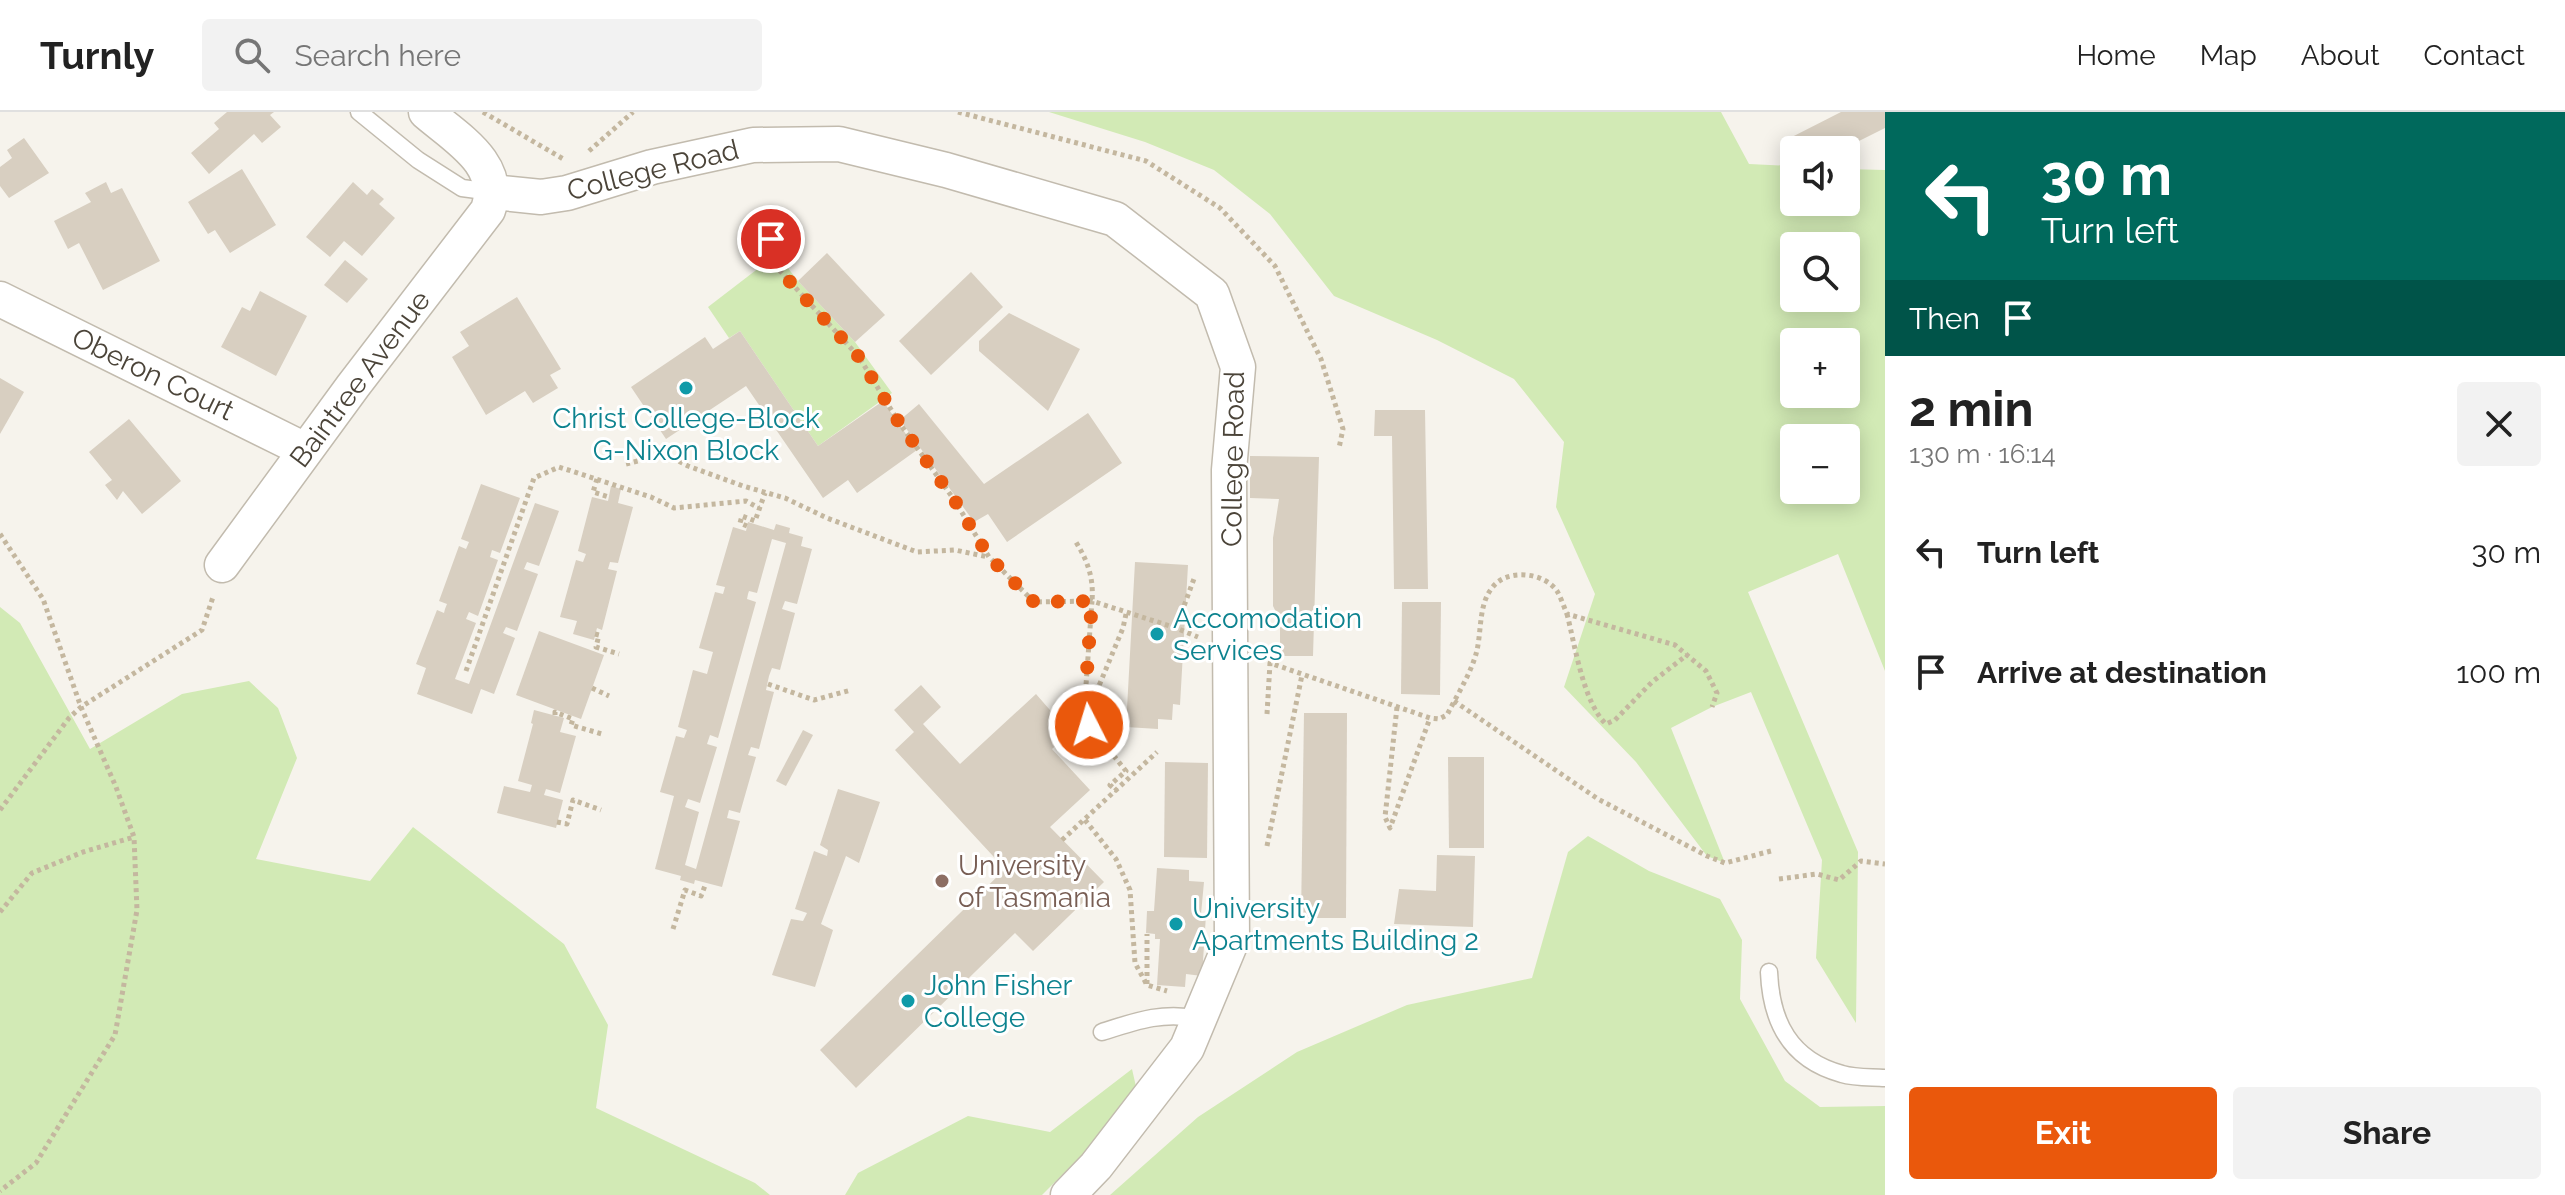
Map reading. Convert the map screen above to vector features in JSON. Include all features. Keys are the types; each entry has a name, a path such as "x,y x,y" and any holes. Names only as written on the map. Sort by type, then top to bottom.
{"street":[{"path":"426,112 481,160 490,175 493,192"},
{"name":"College Road","path":"493,192 541,197 567,193 652,167 753,145 839,144 924,164 1115,219 1212,294 1238,367 1229,470 1232,940 1187,1048 1096,1166 1068,1195"},
{"name":"Baintree Avenue","path":"222,565 305,450 482,219 493,192"},
{"name":"Oberon Court","path":"0,299 305,450"}],"lane":[{"path":"359,112 418,160 462,188 493,192"},
{"path":"1769,972 1770,996 1778,1025 1793,1045 1815,1064 1844,1075 1885,1078"},
{"path":"1102,1032 1151,1017 1183,1015 1199,1019"}],"path":[{"path":"483,112 602,182"},
{"path":"573,165 633,112"},
{"path":"773,218 770,260 859,357 989,557 1034,602 1092,601 1188,633"},
{"path":"626,464 665,454 688,466 785,498 827,518 917,552 955,550 989,557"},
{"path":"466,671 534,478 559,467 651,497 674,508 746,501 759,508"},
{"path":"597,479 593,492 609,497"},
{"path":"747,526 740,523 742,516 755,521 765,493"},
{"path":"0,534 43,599 81,707 116,787 134,837 137,910 115,1035 36,1163 0,1191"},
{"path":"1074,539 1090,571 1093,586 1084,713 1089,725 1126,771 1110,785 1117,791"},
{"path":"0,810 69,718 81,707 202,630 222,565"},
{"path":"1266,724 1270,663 1430,718 1439,719 1447,715 1476,655 1484,606 1492,586 1511,576 1531,575 1546,580 1557,592 1567,614 1590,699 1606,724 1615,720 1652,682 1687,655"},
{"path":"1176,628 1192,585"},
{"path":"1086,717 1126,614"},
{"path":"1567,614 1675,645 1706,671 1717,693 1712,707"},
{"path":"595,634 599,635 596,647 619,654"},
{"path":"1267,847 1302,675"},
{"path":"768,684 814,700 851,690"},
{"path":"592,688 609,696"},
{"path":"1454,701 1598,799 1707,856 1725,863 1771,851"},
{"path":"1397,707 1385,817 1390,828 1430,718"},
{"path":"555,715 555,712 573,719 571,725 602,734"},
{"path":"1062,840 1157,752"},
{"path":"557,822 567,824 573,800 601,810"},
{"path":"1085,820 1116,859 1130,890 1135,963 1147,985 1147,934"},
{"path":"0,912 32,873 83,852 134,837"},
{"path":"1779,879 1817,874 1839,880 1861,861 1885,864"},
{"path":"673,929 685,890 701,896 706,883"}],"green space":[{"path":"1049,112 1721,112 1749,164 1780,165 1780,216 1860,216 1860,169 1885,170 1885,671 1838,554 1748,592 1858,852 1856,1023 1816,958 1822,860 1751,692 1671,728 1725,863 1707,856 1636,762 1564,687 1595,594 1556,507 1564,442 1514,379 1437,340 1334,296 1270,214 1214,170 1145,142"},
{"path":"777,254 855,342 892,393 818,446 740,331 729,338 708,307"},
{"path":"0,607 20,623 90,749 182,694 249,681 278,708 297,758 256,859 370,881 413,827 564,944 608,1025 596,1108 755,1183 770,1195 0,1195"},
{"path":"1588,836 1649,871 1720,899 1742,940 1740,999 1785,1081 1820,1107 1885,1106 1885,1195 1110,1195 1198,1117 1297,1052 1407,1005 1532,978 1568,852"},
{"path":"1132,1069 1137,1091 1093,1144 1042,1195 845,1195 858,1173 968,1116 1050,1132"}],"building":[{"path":"227,112 274,112 270,115 281,127 262,143 254,134 209,174 191,153 219,129 214,123"},
{"path":"1841,112 1885,112 1885,128 1860,140 1860,136 1794,136"},
{"path":"24,138 49,173 9,198 0,186 0,167 12,158 7,150"},
{"path":"242,169 276,225 230,253 215,230 208,234 188,202"},
{"path":"106,182 111,193 122,188 160,261 103,290 79,243 68,249 54,221 91,202 85,193"},
{"path":"353,182 367,195 372,189 384,199 379,204 395,218 362,256 344,241 330,257 306,237"},
{"path":"827,253 885,315 855,342 798,281"},
{"path":"345,260 368,279 347,303 324,285"},
{"path":"971,272 1003,307 931,375 899,341"},
{"path":"260,291 307,316 276,376 221,347 242,307 250,311"},
{"path":"517,297 561,369 550,375 558,388 533,403 525,391 486,415 452,357 469,346 460,332"},
{"path":"1009,313 1080,349 1048,411 979,351 979,341"},
{"path":"740,331 818,446 883,401 917,450 857,493 848,480 823,498 746,386 666,439 631,387 705,337 713,349"},
{"path":"0,378 24,392 0,434"},
{"path":"919,404 984,484 1088,413 1122,463 1007,542 988,514 974,522 900,420"},
{"path":"1375,410 1425,410 1428,589 1394,589 1392,436 1374,436"},
{"path":"129,419 181,481 142,514 123,491 117,500 105,485 112,480 89,452"},
{"path":"1250,456 1319,457 1313,656 1280,656 1280,620 1273,606 1273,538 1279,499 1250,498"},
{"path":"481,484 520,498 500,553 492,550 490,557 498,560 478,616 469,612 466,619 476,623 455,679 469,684 535,503 559,511 539,566 527,562 524,569 538,574 517,631 506,627 503,633 515,638 494,694 481,689 472,714 417,694 426,668 416,664 437,610 444,613 447,604 439,601 459,546 466,549 469,542 461,539"},
{"path":"611,486 621,489 618,503 633,507 618,563 610,562 608,569 617,571 602,630 597,628 594,640 573,634 577,621 560,617 576,560 583,562 586,554 578,551 592,497 608,501"},
{"path":"748,522 774,530 776,524 790,528 789,533 803,537 801,546 812,549 797,604 785,601 782,609 795,613 780,670 772,668 769,676 766,690 774,692 759,749 751,747 748,755 756,757 740,813 729,810 727,818 740,821 722,887 695,880 694,884 680,880 681,876 655,869 674,796 660,792 676,736 684,738 687,730 678,727 693,670 707,674 713,652 699,648 715,592 723,594 725,587 716,585 733,527 746,531","holes":["772,539 786,543 696,869 685,865 699,812 685,807 688,799 700,803 717,747 707,744 710,735 718,738 756,602 747,599 749,591 757,593"]},
{"name":"Accomodation Services","path":"1135,562 1188,565 1180,705 1173,704 1172,720 1158,719 1158,729 1126,727"},
{"path":"1402,602 1441,602 1440,695 1401,694"},
{"path":"539,631 604,655 581,719 516,695"},
{"path":"921,685 941,707 923,724 960,764 1036,694 1070,733 1052,749 1090,790 1050,827 1104,882 1033,951 1015,933 856,1088 820,1050 1005,869 895,750 914,732 894,710"},
{"path":"534,710 564,718 560,732 576,736 560,793 546,789 544,795 563,800 556,828 497,813 504,786 530,792 532,785 518,781"},
{"path":"1304,713 1347,713 1346,918 1301,918"},
{"path":"803,730 813,735 786,786 776,781"},
{"path":"1448,757 1484,757 1484,848 1449,848"},
{"path":"1165,762 1208,763 1207,858 1164,857"},
{"path":"838,789 880,802 859,863 846,856 821,924 833,930 815,987 772,975 791,919 803,921 807,913 795,909 814,851 827,856 828,850 820,845"},
{"path":"1437,855 1475,856 1473,927 1394,924 1399,889 1436,891"},
{"name":"University Apartments Building 2","path":"1157,868 1189,870 1189,881 1204,882 1201,914 1206,915 1202,976 1186,974 1185,987 1157,985 1160,939 1155,939 1155,934 1146,933 1147,911 1154,911"}],"place":[{"name":"Christ College-Block G-Nixon Block","path":"686,388"},
{"name":"Accomodation Services","path":"1157,634"},
{"name":"University of Tasmania","path":"942,881"},
{"name":"University Apartments Building 2","path":"1176,924"},
{"name":"John Fisher College","path":"908,1001"}],"route":[{"path":"771,239 770,260 859,357 898,421 1001,571 1034,602 1092,601 1084,713 1089,725"}]}
